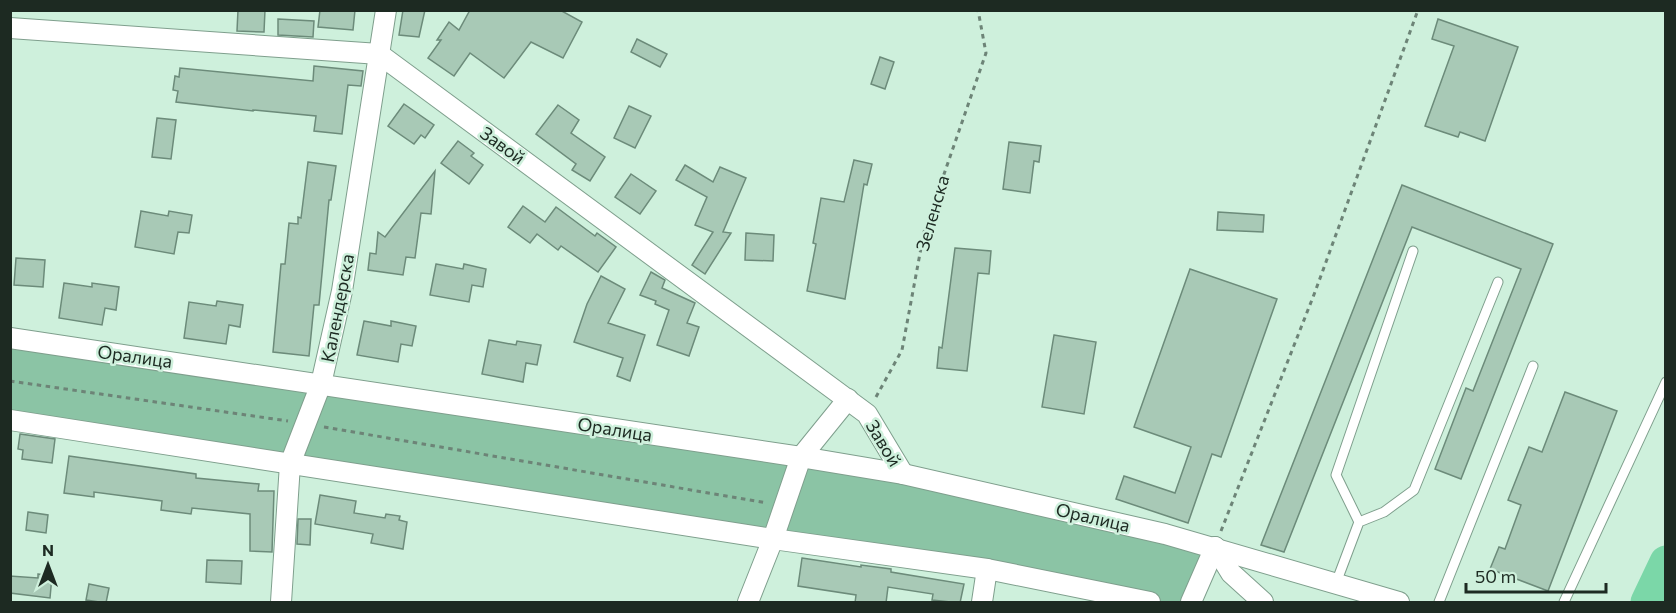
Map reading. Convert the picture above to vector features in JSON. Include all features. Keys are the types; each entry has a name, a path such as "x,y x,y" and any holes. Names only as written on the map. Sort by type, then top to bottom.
{"street":[{"name":"Календерска","path":"281,603 290,464 321,384 342,291 386,10"},
{"path":"10,28 379,54"},
{"name":"Завой","path":"379,54 867,414 903,474"},
{"name":"Оралица","path":"10,338 903,474 1165,534 1399,603"},
{"path":"748,603 801,457 848,399"},
{"path":"10,420 773,539 987,569 1150,603"},
{"path":"1191,603 1215,548"},
{"path":"1215,548 1231,573 1263,603"},
{"path":"982,603 987,569"}],"lane":[{"path":"1336,583 1359,522 1336,475 1413,251"},
{"path":"1359,522 1384,512 1414,489 1498,282"},
{"path":"1439,603 1533,366"},
{"path":"1564,603 1665,382"}],"path":[{"name":"Зеленска","path":"867,414 902,350 924,232 986,53 978,10"},
{"path":"1215,548 1315,292 1418,10"},
{"path":"10,381 304,423 784,506"}],"green space":[{"path":"10,338 801,457 1215,547 1191,602 1150,602 11,420"}],"building":[{"path":"238,10 265,10 264,32 237,31"},
{"path":"320,10 355,10 353,30 318,27"},
{"path":"403,10 425,10 419,37 399,35"},
{"path":"470,10 560,10 582,22 563,58 531,42 504,78 470,53 454,76 428,58 441,40 437,40 449,22 459,30"},
{"path":"278,19 314,21 313,37 278,35"},
{"path":"1438,19 1518,47 1485,141 1460,132 1458,137 1425,126 1454,46 1432,39"},
{"path":"637,39 667,54 660,67 631,52"},
{"path":"880,57 894,62 885,89 871,84"},
{"path":"314,66 363,71 361,86 348,85 342,134 314,131 316,116 176,102 178,91 173,90 175,76 179,77 180,68 313,81"},
{"path":"404,104 434,125 425,138 421,135 414,144 388,126"},
{"path":"558,105 579,120 571,133 605,157 590,181 572,170 576,164 536,134"},
{"path":"629,106 651,116 635,148 614,138"},
{"path":"157,118 176,120 171,159 152,157"},
{"path":"458,141 474,153 471,156 483,165 469,184 441,163"},
{"path":"1009,142 1041,146 1039,162 1034,161 1030,193 1003,189"},
{"path":"854,160 872,164 867,185 864,184 845,299 807,291 816,244 813,243 821,198 844,202"},
{"path":"308,162 336,166 331,200 329,200 319,305 314,305 309,356 273,352 281,264 285,264 289,223 298,224 298,217 301,218"},
{"path":"685,165 713,182 720,167 746,178 723,232 731,233 705,274 692,265 713,232 695,225 707,197 676,180"},
{"path":"435,171 431,214 421,213 415,258 406,257 403,275 368,270 370,253 376,254 378,232 385,237"},
{"path":"631,174 656,191 640,214 615,197"},
{"path":"1402,185 1553,244 1461,479 1435,469 1466,388 1473,391 1521,269 1412,227 1284,552 1261,545"},
{"path":"523,206 545,222 556,207 595,236 597,233 616,247 598,272 561,246 558,250 537,234 530,243 508,227"},
{"path":"141,211 168,216 169,211 192,215 189,233 178,232 174,254 135,247"},
{"path":"1218,212 1264,215 1263,232 1217,230"},
{"path":"746,233 774,235 773,261 745,260"},
{"path":"955,248 991,251 989,274 978,273 967,371 937,368 939,347 942,348"},
{"path":"16,258 45,260 43,287 14,285"},
{"path":"436,264 463,269 464,264 486,269 483,287 472,285 469,302 430,295"},
{"path":"1190,269 1277,299 1221,457 1212,454 1188,523 1116,499 1124,476 1175,493 1191,447 1134,427"},
{"path":"651,272 665,280 662,288 695,303 687,323 699,327 689,356 657,345 669,310 655,304 656,301 640,295"},
{"path":"601,276 625,289 608,323 645,335 630,381 617,376 623,358 574,342 587,304"},
{"path":"64,283 92,287 92,283 119,287 116,310 105,308 102,325 59,318"},
{"path":"217,301 243,305 240,327 229,325 226,344 184,338 189,302 216,306"},
{"path":"364,321 391,326 391,321 416,326 412,346 401,344 398,362 357,355"},
{"path":"1054,335 1096,342 1084,414 1042,407"},
{"path":"489,340 516,345 517,341 541,345 537,365 526,363 523,382 482,374"},
{"path":"1565,392 1617,411 1548,591 1490,569 1499,547 1505,549 1521,505 1508,500 1529,447 1542,452"},
{"path":"20,434 55,439 52,463 22,459 23,450 18,449"},
{"path":"69,456 196,474 196,478 259,484 258,491 274,491 272,552 250,551 250,514 192,508 191,514 161,510 162,501 94,492 94,497 64,493"},
{"path":"320,495 356,501 354,513 385,518 386,514 400,516 399,520 407,522 403,549 371,543 373,534 315,524"},
{"path":"28,512 48,515 46,533 26,530"},
{"path":"298,519 311,519 310,545 297,544"},
{"path":"802,558 891,569 891,572 964,584 960,603 932,600 933,594 888,587 886,603 855,603 856,595 798,586"},
{"path":"207,560 242,561 241,584 206,582"},
{"path":"38,574 52,576 50,598 10,593 10,576 38,578"},
{"path":"89,584 109,588 106,603 86,600"}],"waterway":[{"path":"1647,602 1666,562"}]}
